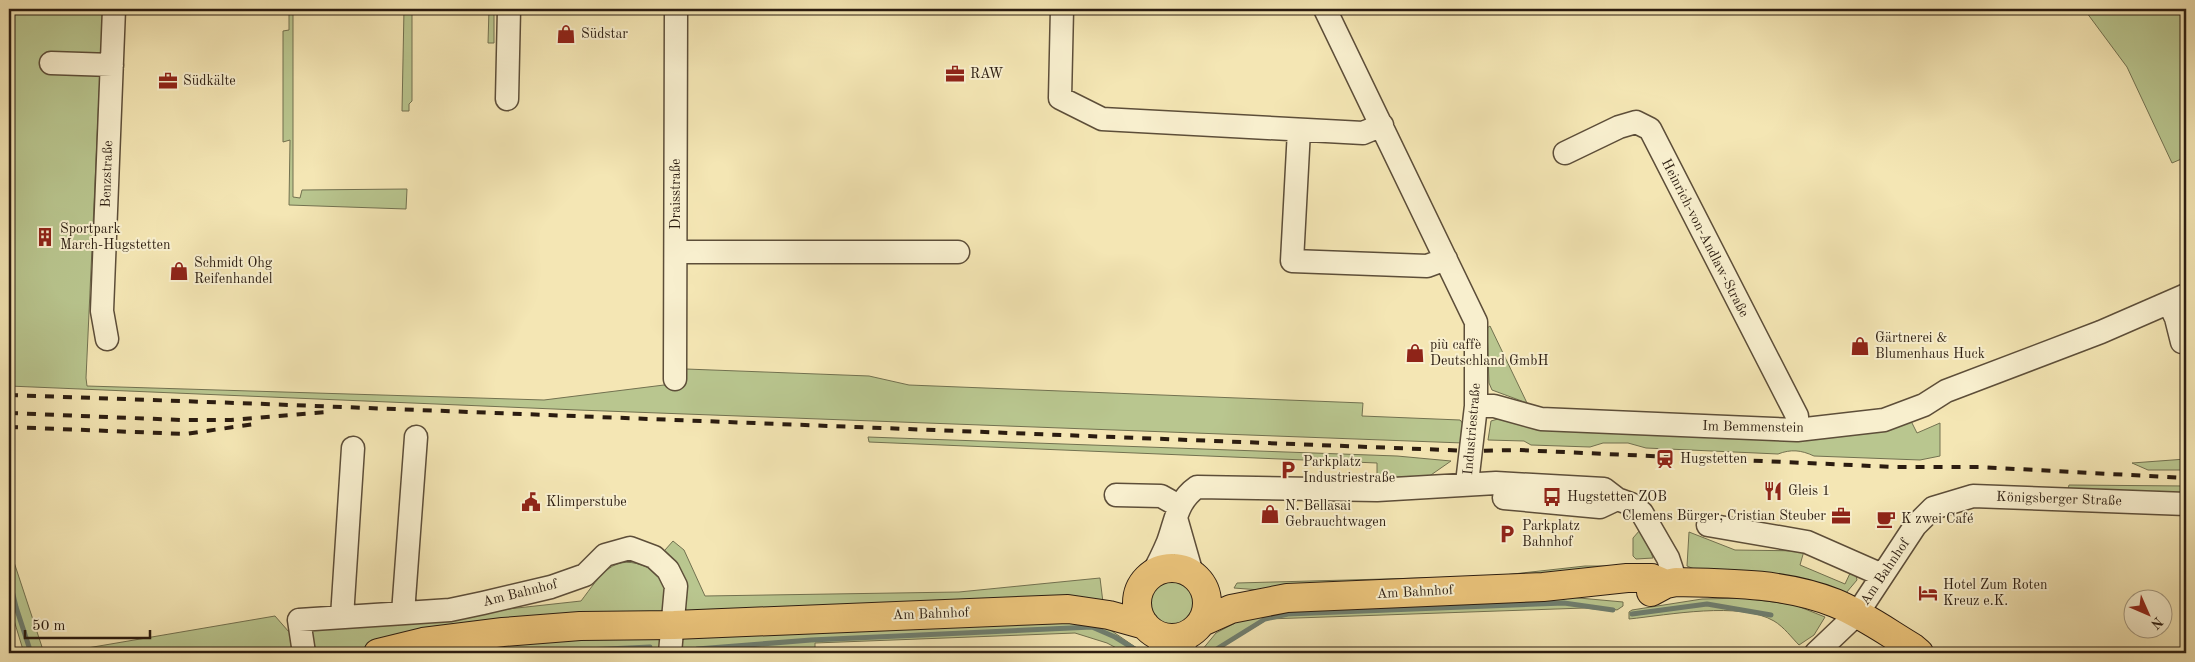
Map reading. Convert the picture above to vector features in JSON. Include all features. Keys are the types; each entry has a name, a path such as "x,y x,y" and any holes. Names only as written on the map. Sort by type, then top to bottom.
{"main road":[{"name":"Am Bahnhof","path":"1068,609 1088,601 1108,598 1171,568 1184,570 1196,578 1230,592 1287,598 1543,587 1628,596 1652,592 1671,583 1740,584 1780,588 1826,600 1857,614 1919,653"},
{"path":"1190,636 1207,610 1207,600 1196,578"},
{"path":"1147,581 1138,602 1140,615 1155,637"},
{"name":"Am Bahnhof","path":"378,653 423,642 503,632 580,626 674,625 1068,609 1109,615 1155,637 1176,638 1190,636 1231,609 1287,598"}],"street":[{"name":"Benzstraße","path":"107,339 102,312 114,9"},
{"path":"507,99 509,9"},
{"name":"Draisstraße","path":"675,379 676,9"},
{"path":"1062,9 1060,98 1102,119 1364,133 1382,125"},
{"name":"Industriestraße","path":"1147,581 1160,561 1177,512 1187,494 1197,487 1377,490 1467,483 1476,406 1476,322 1325,9"},
{"path":"51,62 112,65"},
{"name":"Heinrich-von-Andlaw-Straße","path":"1565,153 1619,127 1636,122 1650,129 1797,416 1797,430"},
{"path":"1299,130 1292,261 1427,266 1446,259"},
{"path":"676,252 958,252"},
{"path":"2178,299 2176,318 2182,342"},
{"name":"Im Bemmenstein","path":"1476,406 1494,406 1541,419 1797,430 1884,420 1924,405 1946,391 2102,332 2178,299"},
{"path":"403,613 416,437"},
{"path":"342,617 353,448"},
{"path":"1467,483 1604,489 1617,499 1631,504 1642,513 1668,558 1671,583"},
{"path":"1116,495 1161,496 1177,512 1196,578"},
{"name":"Königsberger Straße","path":"1933,508 1973,496 2186,504"},
{"name":"Am Bahnhof","path":"1857,614 1915,526 1933,508"},
{"path":"1708,525 1807,542 1882,575"},
{"name":"Am Bahnhof","path":"304,653 299,620 450,610 551,587 585,575 605,555 630,548 654,556 668,570 676,586 674,625"},
{"path":"1816,653 1832,640 1857,614"},
{"path":"670,653 674,625"}],"green space":[{"path":"9,9 103,9 87,386 544,400 672,384 686,369 869,376 909,385 1363,403 1362,416 1460,420 1466,427 1463,443 578,410 9,386"},
{"path":"289,9 293,9 293,197 300,198 302,190 407,189 406,209 289,205 290,140 283,142 283,31 289,30"},
{"path":"404,9 412,9 412,101 409,104 409,111 402,111"},
{"path":"489,9 494,9 494,43 488,43"},
{"path":"2084,9 2186,9 2186,157 2172,163 2127,67"},
{"path":"1490,326 1527,403 1492,390 1489,383 1487,328"},
{"path":"1501,418 1911,421 1917,433 1940,423 1940,456 1920,460 1814,456 1796,451 1778,454 1646,448 1628,443 1603,443 1590,447 1531,445 1524,441 1488,440 1491,421"},
{"path":"868,437 1397,456 1451,461 1428,477 1377,477 1377,463 869,442"},
{"path":"2186,459 2186,470 2148,470 2132,463"},
{"path":"2069,485 2186,486 2186,494 2068,489"},
{"path":"1640,530 1643,530 1653,558 1636,559 1633,556 1633,538"},
{"path":"1689,532 1735,550 1804,551 1800,565 1845,584 1852,569 1855,571 1857,580 1846,593 1699,571 1687,566"},
{"path":"673,541 684,550 705,596 959,592 1100,578 1106,627 1144,653 1126,653 1107,643 1075,633 815,643 815,653 58,653 275,616 289,632 314,626 581,601 595,582 609,568 626,562 637,563 649,568"},
{"path":"9,547 44,653 24,653 9,604"},
{"path":"1585,566 1618,566 1622,572 1273,591 1234,588 1237,583 1495,576"},
{"path":"1172,576 1182,578 1191,584 1197,593 1199,603 1197,613 1191,622 1182,628 1172,630 1162,628 1153,622 1147,613 1145,603 1147,593 1153,584 1162,578"},
{"path":"1557,596 1623,602 1623,606 1617,610 1613,609 1613,611 1585,608 1268,619 1212,653 1206,653 1202,650 1216,633 1235,623 1236,615"},
{"path":"1744,598 1795,605 1825,617 1814,635 1799,645 1774,621 1760,615 1742,612 1703,611 1629,619 1629,612 1632,610 1702,599"}],"waterway":[{"path":"9,578 31,653"},
{"path":"1215,650 1265,619 1288,614 1564,603 1613,610"},
{"path":"1632,614 1707,604 1771,615"},
{"path":"697,649 811,640 1092,627 1115,637 1141,653"},
{"path":"521,653 650,647"}],"railway":[{"path":"9,395 1472,451 1518,450 1895,467 1979,467 2186,478"},
{"path":"9,413 181,420 231,420 327,412"},
{"path":"9,427 185,434 255,424"}],"place":[{"name":"Südstar","path":"566,34"},
{"name":"RAW","path":"955,74"},
{"name":"Südkälte","path":"168,81"},
{"name":"Sportpark March-Hugstetten","path":"45,237"},
{"name":"Schmidt Ohg Reifenhandel","path":"179,271"},
{"name":"Gärtnerei & Blumenhaus Huck","path":"1860,346"},
{"name":"più caffè Deutschland GmbH","path":"1415,353"},
{"name":"Hugstetten","path":"1665,459"},
{"name":"Parkplatz Industriestraße","path":"1288,470"},
{"name":"Gleis 1","path":"1773,491"},
{"name":"Hugstetten ZOB","path":"1552,497"},
{"name":"Klimperstube","path":"531,502"},
{"name":"N. Bellasai Gebrauchtwagen","path":"1270,514"},
{"name":"Clemens Bürger, Cristian Steuber","path":"1841,516"},
{"name":"K zwei Café","path":"1886,519"},
{"name":"Parkplatz Bahnhof","path":"1507,534"},
{"name":"Hotel Zum Roten Kreuz e.K.","path":"1928,593"}]}
